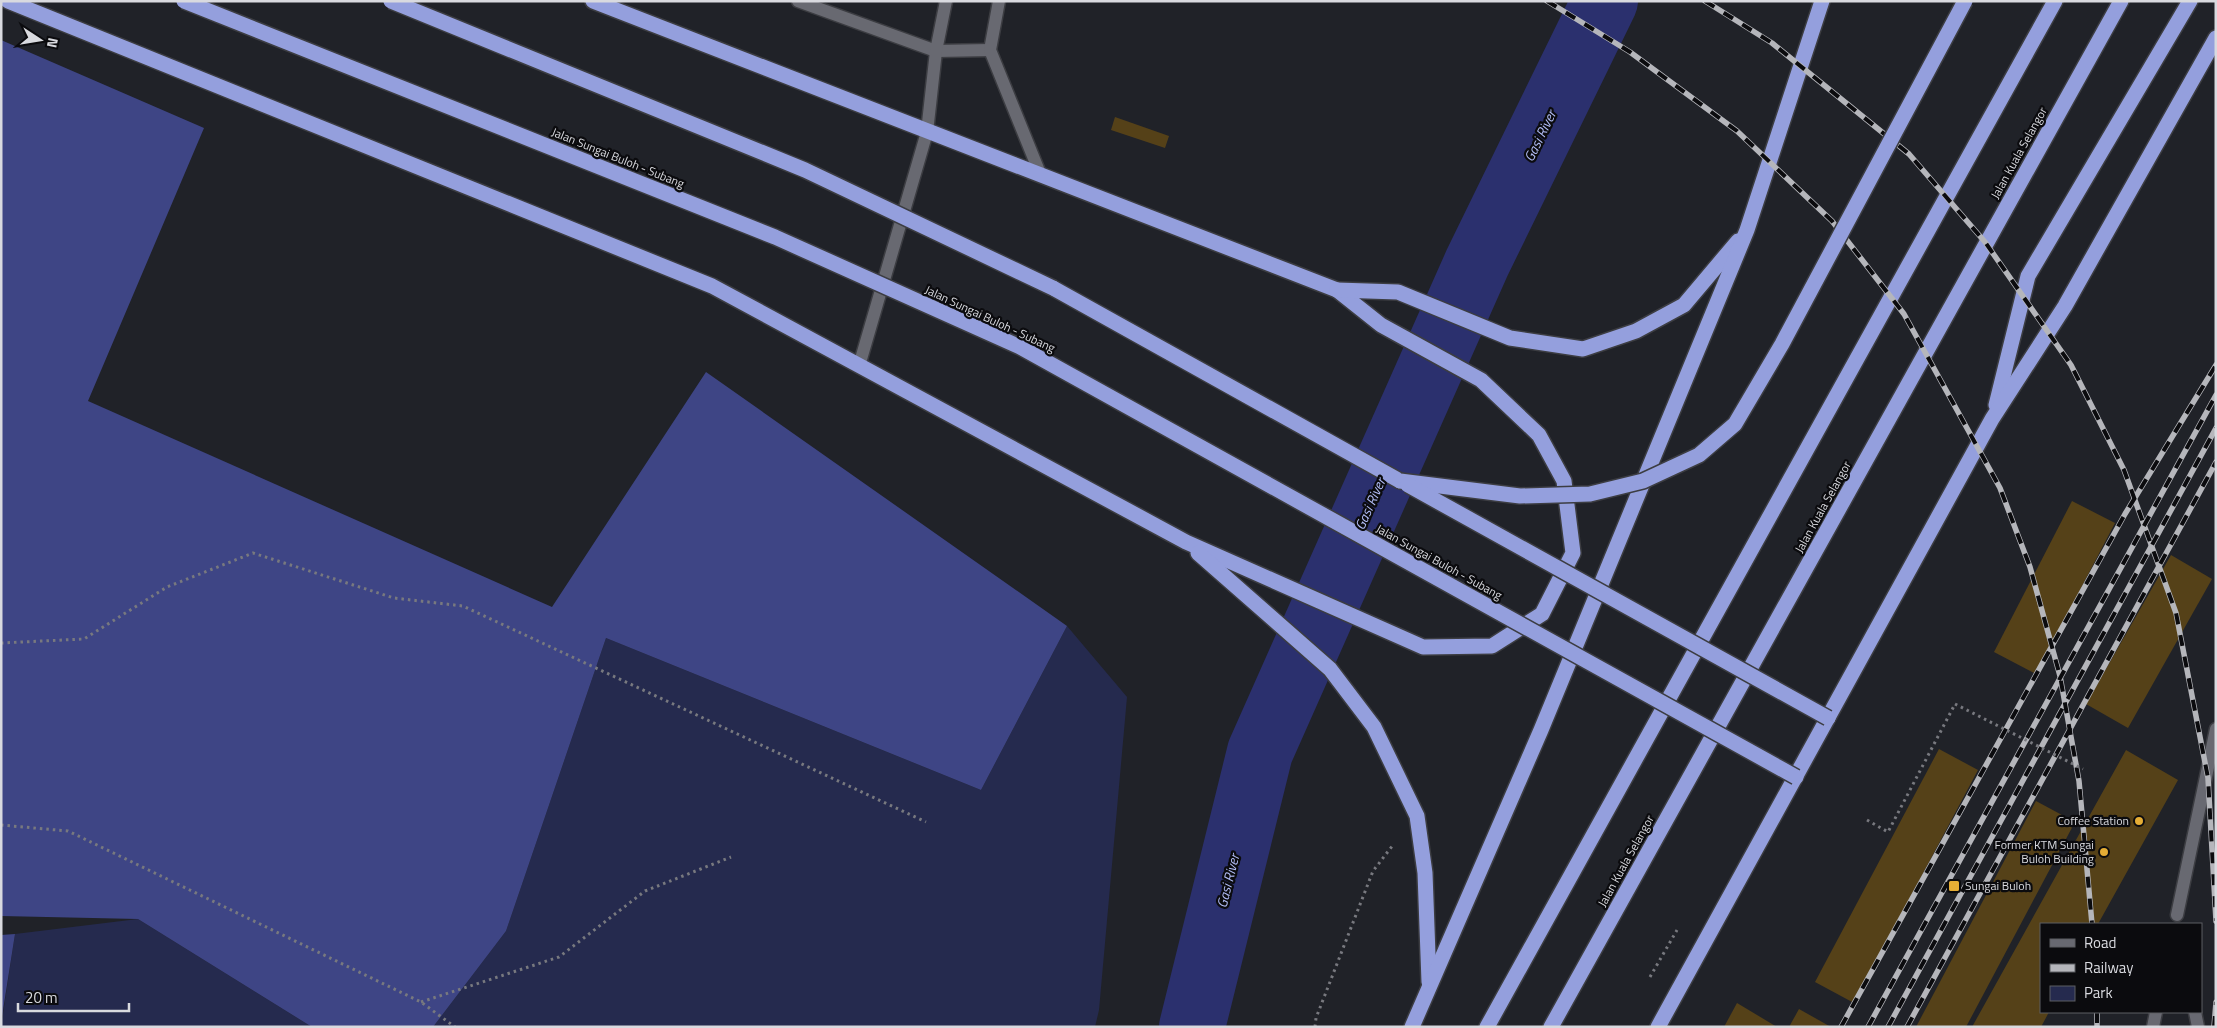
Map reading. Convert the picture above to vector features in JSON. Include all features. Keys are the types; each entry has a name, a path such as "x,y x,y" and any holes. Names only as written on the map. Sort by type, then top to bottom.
{"highway":[{"path":"8,1 712,286 1186,542 1423,647 1492,646 1542,614 1573,553 1564,481 1539,435 1481,380 1381,325 1336,290 593,1"},
{"name":"Jalan Sungai Buloh - Subang","path":"184,1 775,236 1020,347 1796,777"},
{"path":"391,1 804,170 1053,288 1828,718"},
{"path":"1412,1027 1541,730 1747,230 1822,1"},
{"path":"1400,481 1520,496 1590,494 1643,482 1699,455 1735,424 1745,408 1782,344 1965,1"},
{"path":"1487,1027 2055,1"},
{"name":"Jalan Kuala Selangor","path":"1551,1027 2121,1"},
{"path":"1992,419 2028,276 2190,1"},
{"path":"1658,1027 1992,419 2065,306 2216,38"},
{"path":"1336,290 1398,292 1510,338 1583,349 1636,331 1684,305 1747,230"},
{"path":"1186,542 1330,669 1374,727 1417,816 1425,873 1429,986"}],"street":[{"path":"798,1 936,51 990,50"},
{"path":"859,366 926,132 936,51 946,1"},
{"path":"999,1 990,50 1041,176"},
{"path":"2177,921 2216,729"},
{"path":"2153,1027 2156,1013"},
{"path":"2195,1013 2198,1027"}],"path":[{"path":"1,644 84,639 166,587 253,553 394,598 463,606 926,822"},
{"path":"1866,820 1888,832 1955,704 2083,769"},
{"path":"1315,1027 1316,1018 1373,871 1417,816"},
{"path":"1,825 68,831 421,1002 455,1027"},
{"path":"421,1002 559,957 645,891 731,857"}],"green space":[{"path":"1067,626 1127,697 1099,1010 1095,1027 433,1027 506,931 606,638 981,790"},
{"path":"138,919 312,1027 1,1027 15,934"}],"shaded area":[{"path":"1,40 204,128 88,401 552,607 706,372 1067,626 981,790 606,638 506,931 433,1027 312,1027 138,919 1,916"},
{"path":"15,934 1,1023 1,935"}],"building":[{"path":"1115,117 1169,136 1165,148 1111,130"},
{"path":"2072,501 2115,523 2036,674 1994,652"},
{"path":"2171,555 2212,579 2128,728 2086,704"},
{"path":"1939,749 1978,770 1854,1003 1815,982"},
{"name":"Former KTM Sungai Buloh Building","path":"2126,750 2178,780 2099,923 2040,923 2040,1013 2048,1013 2041,1027 1972,1027"},
{"path":"2036,801 2075,822 1966,1027 1916,1027"},
{"path":"1737,1003 1777,1027 1724,1027"},
{"path":"1799,1009 1831,1027 1789,1027"}],"waterway":[{"name":"Gasi River","path":"1192,1027 1260,752 1477,263 1605,1"}],"railway":[{"path":"1547,1 1630,52 1737,131 1832,221 1904,314 2000,488 2030,567 2060,676 2079,781 2092,923"},
{"path":"1705,1 1772,43 1909,154 1985,242 2071,365 2124,470 2176,613 2208,778 2216,921"},
{"path":"1841,1027 2125,514 2216,365"},
{"path":"1868,1027 2216,395"},
{"path":"1888,1027 2216,428"},
{"path":"1907,1027 2216,462"},
{"path":"2214,1027 2216,1002"},
{"path":"2097,1013 2097,1027"}],"place":[{"name":"Coffee Station","path":"2139,821"},
{"name":"Former KTM Sungai Buloh Building","path":"2104,852"},
{"name":"Sungai Buloh","path":"1954,886"}]}
